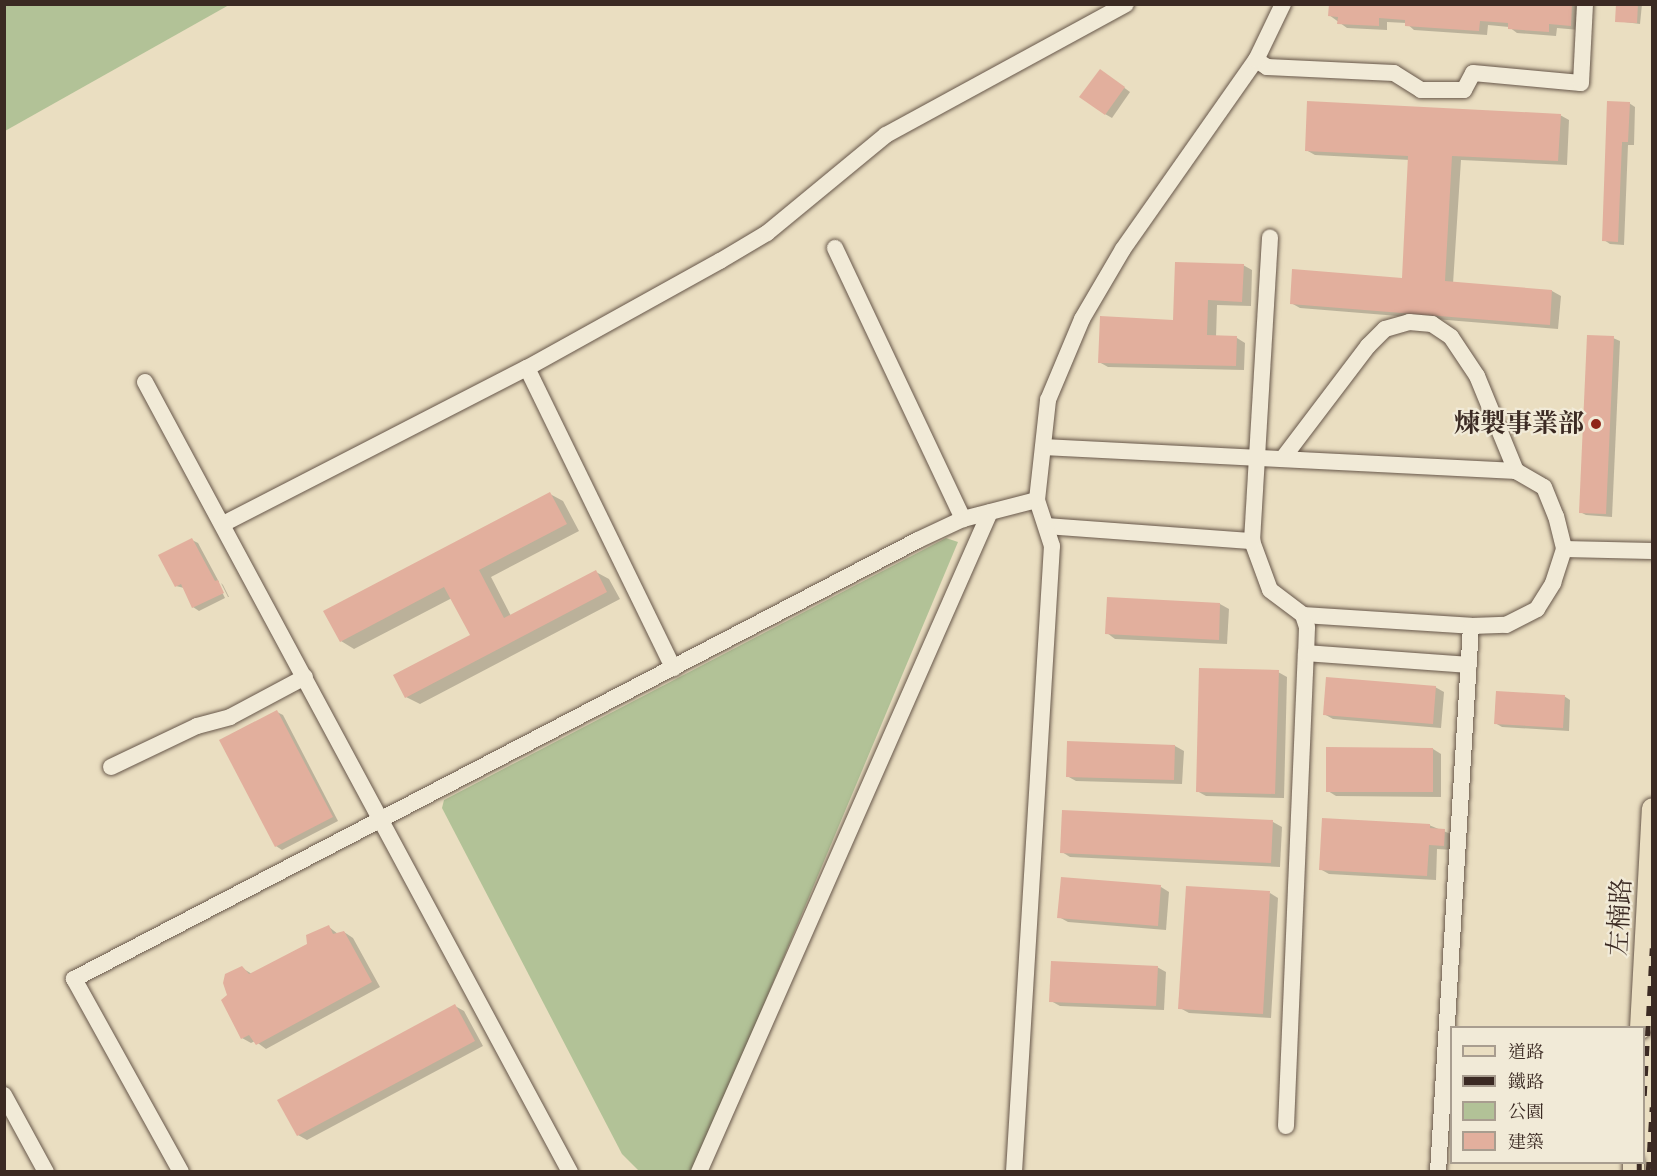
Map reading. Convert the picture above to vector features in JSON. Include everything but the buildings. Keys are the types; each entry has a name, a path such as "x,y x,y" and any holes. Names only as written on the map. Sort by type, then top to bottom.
{"main road":[{"name":"左楠路","path":"1640,1026 1653,808"}],"lane":[{"path":"223,524 527,368 767,233 886,135 1126,4"},
{"path":"1014,1172 1052,546 1037,500 1047,400 1082,319 1123,249 1256,60 1283,4"},
{"path":"1256,60 1267,67 1394,73 1421,90 1464,90 1473,73 1581,83 1585,4"},
{"path":"1043,447 1258,457 1283,458 1516,471 1544,487 1556,516 1564,549 1553,583 1537,609 1506,625 1471,626 1303,615 1270,590 1252,541 1258,457 1270,238"},
{"path":"835,248 963,519"},
{"path":"1283,458 1368,346 1385,329 1409,322 1432,324 1451,338 1477,376 1516,471"},
{"path":"527,368 673,669"},
{"path":"145,382 570,1172"},
{"path":"181,1172 74,979 963,519 1037,500"},
{"path":"699,1172 990,512"},
{"path":"1047,526 1252,541"},
{"path":"1564,549 1653,551"},
{"path":"1286,1126 1307,627 1303,615"},
{"path":"1438,1172 1471,626"},
{"path":"1306,653 1469,665"},
{"path":"111,767 198,726 230,717 305,677"},
{"path":"4,1095 46,1172"}],"green space":[{"path":"5,4 229,4 229,5 5,131"},
{"path":"946,538 958,542 694,1171 639,1171 622,1154 442,808 444,800"}],"railway":[{"path":"1645,1078 1652,948"},
{"path":"1648,1172 1652,1107"},
{"path":"1639,1164 1639,1172"}],"place":[{"name":"煉製事業部","path":"1596,424"}]}
